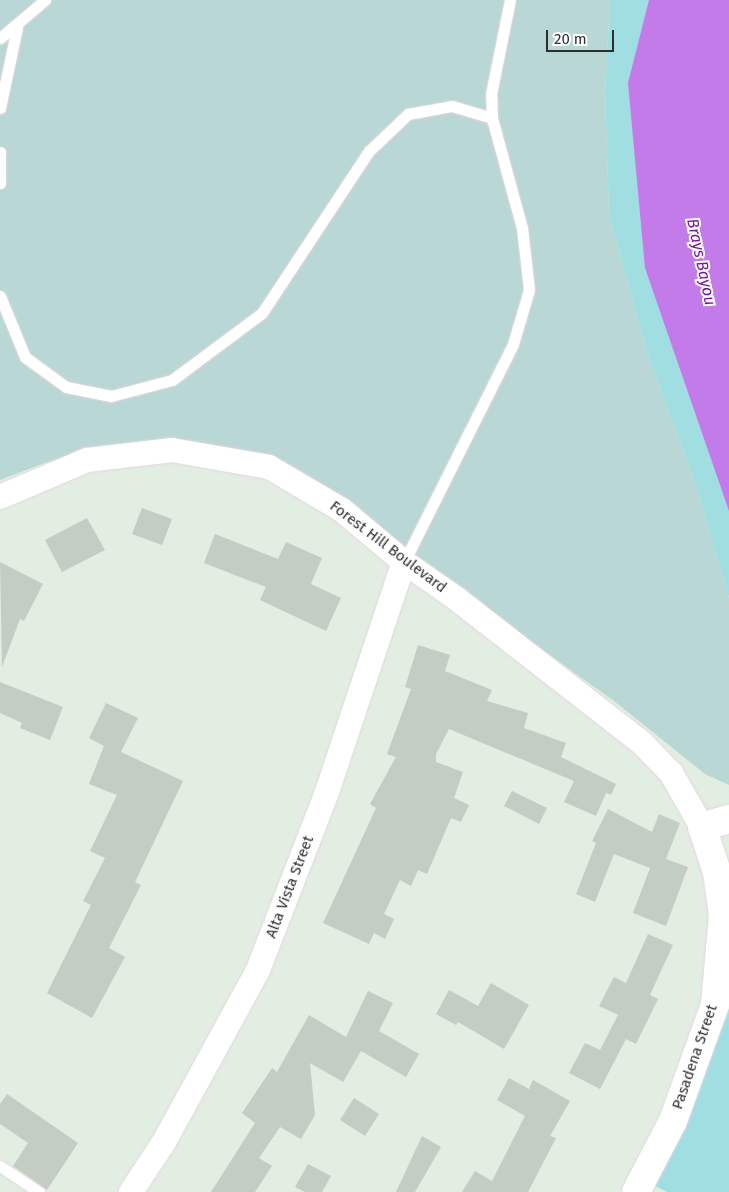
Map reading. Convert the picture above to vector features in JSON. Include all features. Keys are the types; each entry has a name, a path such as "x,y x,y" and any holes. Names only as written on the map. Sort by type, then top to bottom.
{"street":[{"name":"Forest Hill Boulevard","path":"0,497 87,460 172,450 269,467 342,510 404,562 457,599 646,747 679,785 702,827"},
{"name":"Alta Vista Street","path":"131,1192 164,1142 258,970 327,792 404,562"},
{"path":"702,827 729,819"},
{"name":"Pasadena Street","path":"636,1192 672,1121 715,1005 723,908 717,872 702,827"}],"lane":[{"path":"0,38 17,27 45,0"},
{"path":"404,562 513,344 529,290 522,228 492,118 491,94 510,0"},
{"path":"0,108 17,27"},
{"path":"0,296 26,357 66,387 111,396 172,380 262,313 369,151 408,114 452,106 492,118"},
{"path":"0,152 0,183"},
{"path":"0,1166 39,1192"}],"shaded area":[{"path":"0,0 610,0 605,93 609,214 647,353 695,482 729,598 729,785 705,774 614,701 315,487 176,441 119,444 47,462 0,480"},
{"path":"610,0 729,0 729,598 695,482 647,353 609,214 605,93"},
{"path":"729,993 729,1192 667,1192 651,1184"}],"water":[{"name":"Brays Bayou","path":"649,0 729,0 729,511 645,268 628,83"}],"building":[{"path":"142,508 172,519 162,545 132,534"},
{"path":"87,518 105,550 62,572 45,540"},
{"path":"215,534 278,559 286,542 322,558 311,584 341,598 326,631 260,600 266,587 204,563"},
{"path":"0,562 43,584 24,621 20,619 2,667"},
{"path":"418,645 450,655 445,671 492,690 487,701 528,713 524,728 566,743 561,757 616,784 611,795 606,793 596,816 564,802 574,781 449,729 436,754 436,762 463,772 454,798 469,805 461,822 451,818 427,874 418,870 411,886 400,880 384,914 394,919 385,939 374,933 369,944 323,923 376,808 370,804 396,757 387,754 411,689 405,687"},
{"path":"0,682 63,707 50,740 20,728 22,723 0,713"},
{"path":"106,703 138,718 121,752 183,781 135,882 141,885 109,948 125,957 92,1018 47,993 91,905 83,901 105,858 90,851 117,795 89,784 104,746 89,738"},
{"path":"512,791 547,808 539,824 504,806"},
{"path":"608,809 652,832 659,814 680,823 666,859 688,867 666,926 633,913 650,868 614,854 595,902 576,894 596,843 592,841"},
{"path":"648,934 673,945 650,995 658,999 636,1044 626,1039 600,1089 569,1073 585,1043 600,1050 618,1015 599,1006 614,977 626,983"},
{"path":"491,983 529,1005 504,1049 458,1022 456,1025 436,1014 449,990 478,1006"},
{"path":"368,991 393,1003 379,1031 419,1054 406,1077 361,1051 343,1082 310,1063 315,1115 301,1139 280,1127 259,1158 272,1166 255,1192 211,1192 255,1123 242,1113 272,1068 277,1072 309,1015 346,1037"},
{"path":"509,1078 529,1089 533,1080 570,1101 550,1136 556,1138 528,1192 462,1192 475,1171 492,1181 525,1116 497,1100"},
{"path":"7,1094 78,1143 47,1190 13,1166 28,1143 0,1124 0,1104"},
{"path":"354,1098 379,1114 365,1136 340,1120"},
{"path":"422,1136 441,1147 415,1192 396,1192"},
{"path":"308,1164 331,1176 322,1192 305,1192 295,1187"}]}
